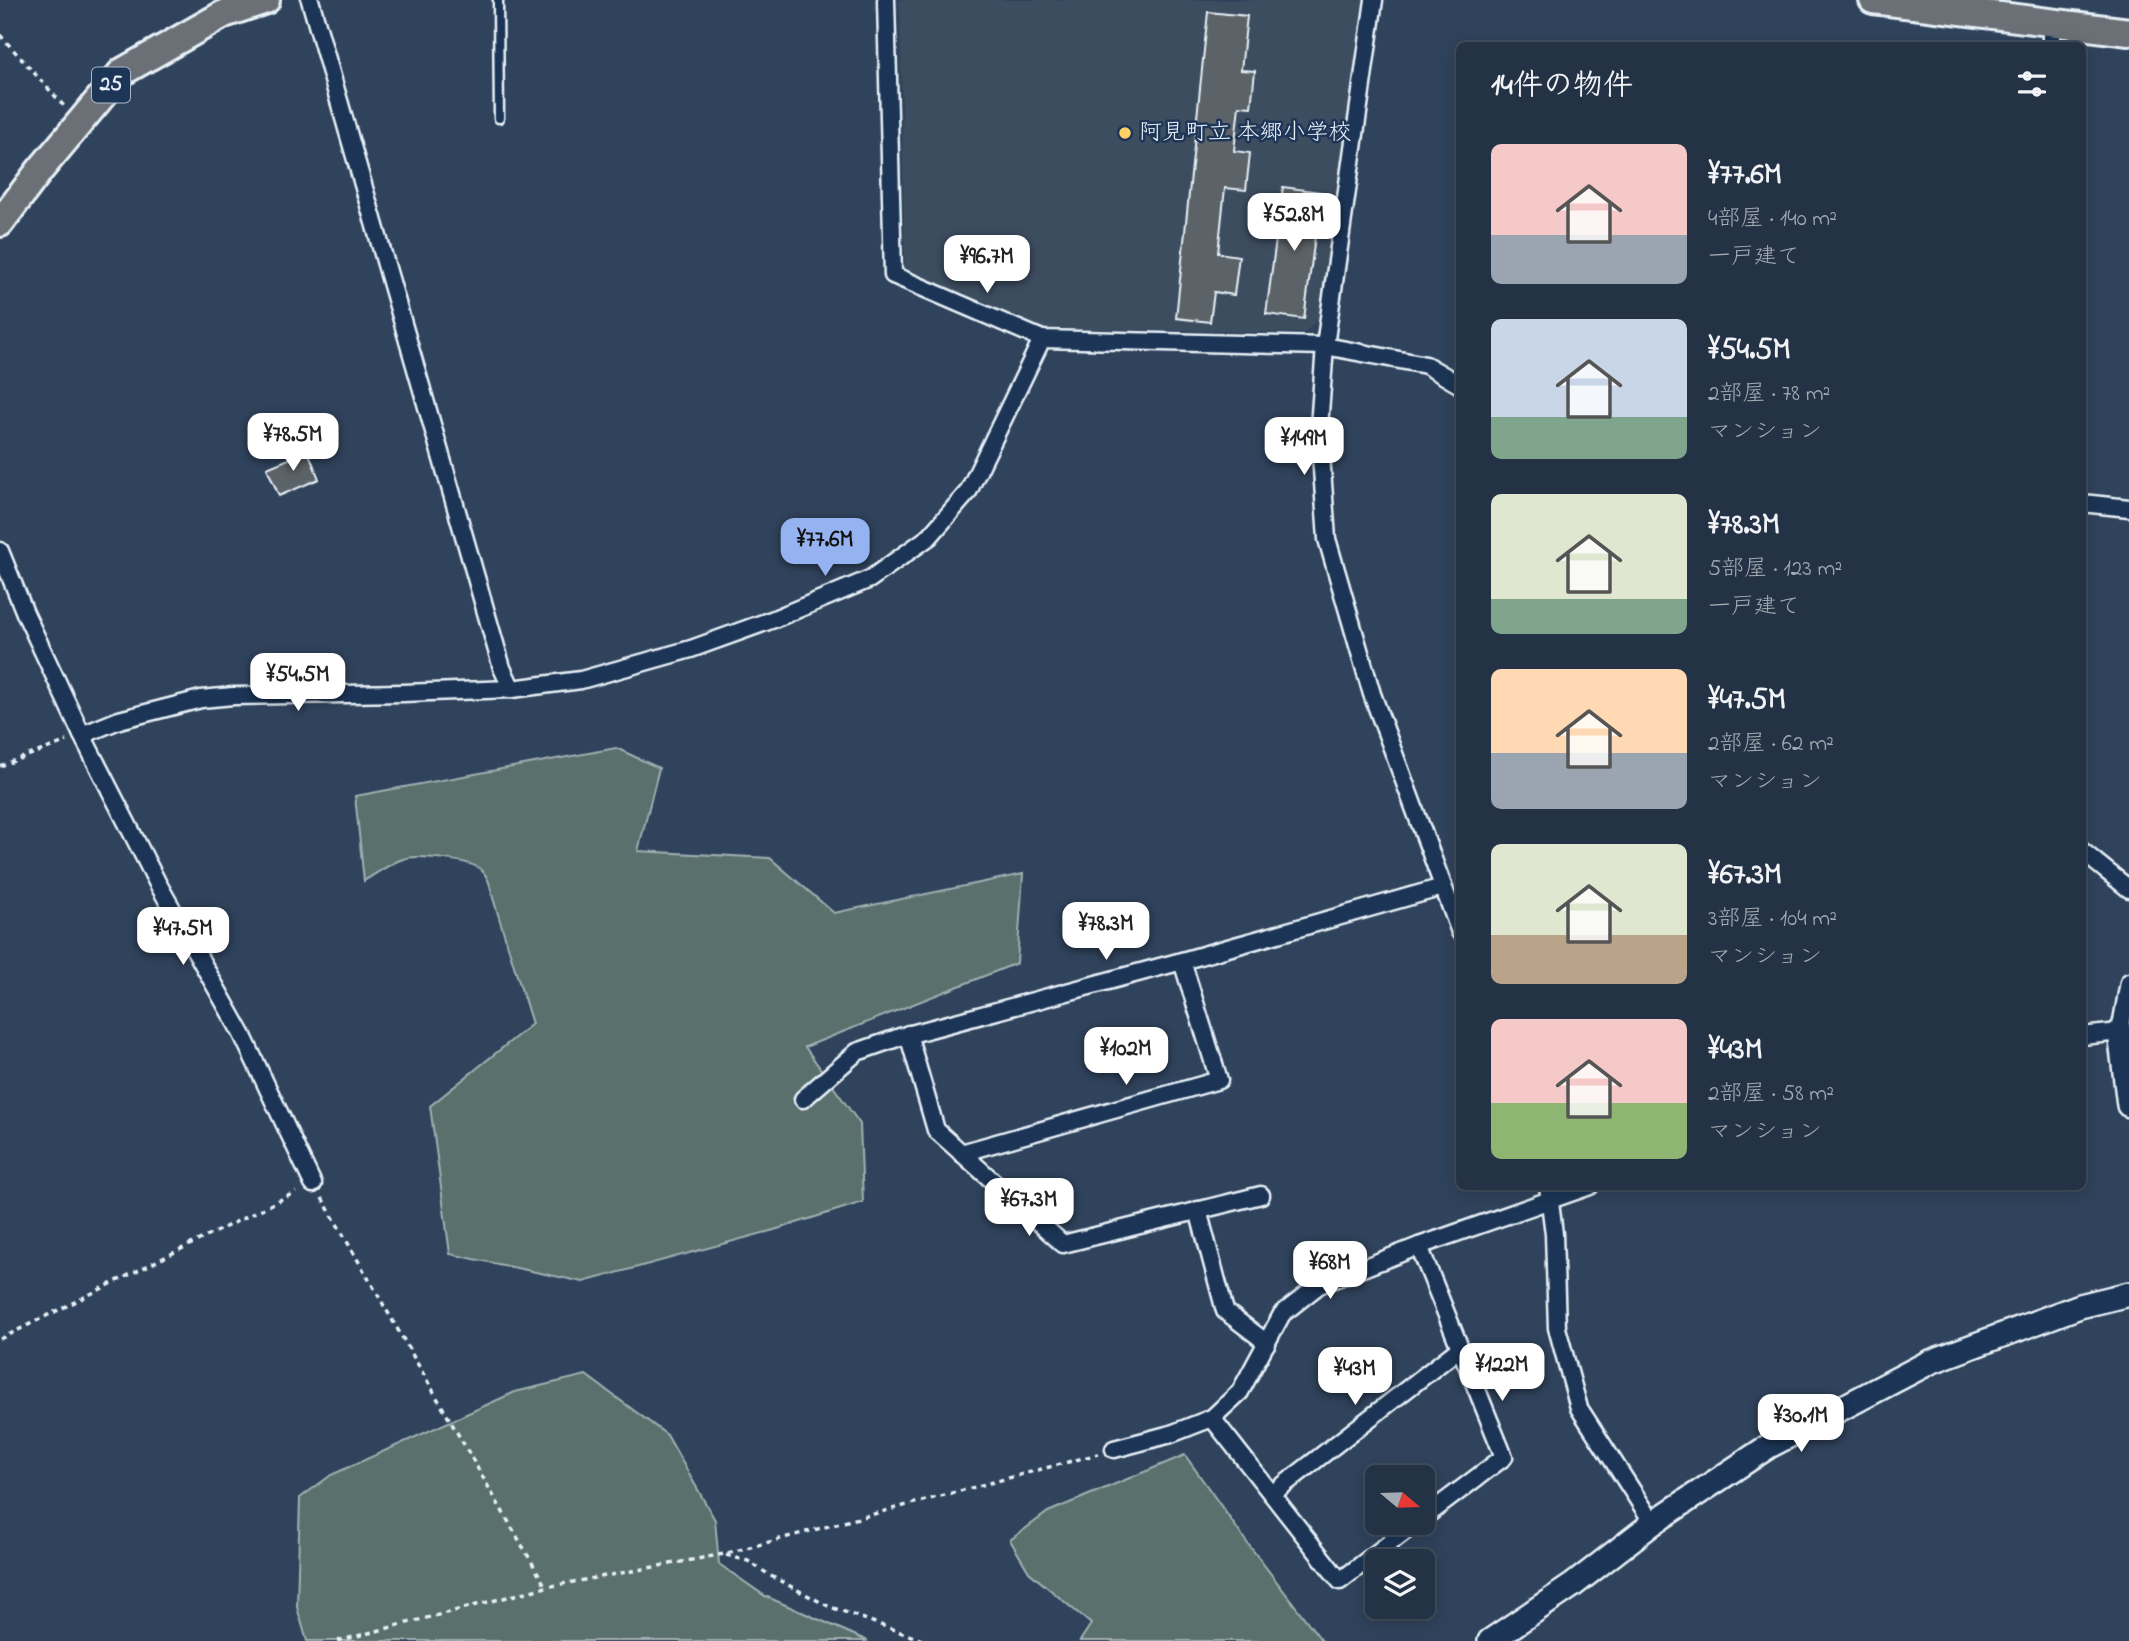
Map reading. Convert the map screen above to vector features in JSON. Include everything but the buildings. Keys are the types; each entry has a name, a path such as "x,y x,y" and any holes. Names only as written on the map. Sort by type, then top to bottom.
{"main road":[{"name":"25","path":"0,223 40,170 122,72 224,14 266,0"},
{"path":"1873,0 2051,34 2129,32"}],"street":[{"path":"310,0 502,668 512,689"},
{"path":"886,0 893,275 1042,339 1325,346 1426,366 1456,383"},
{"path":"1374,0 1325,346 1319,427 1327,539 1372,694 1456,921"},
{"path":"82,735 120,720 201,699 512,689 581,680 691,649 774,619 870,579 929,537 968,492 1042,339"},
{"path":"2086,503 2129,508"},
{"path":"0,551 25,613 82,735 157,882 242,1034 313,1184"},
{"path":"2086,854 2129,889"},
{"path":"803,1099 857,1052 908,1034 1182,961 1443,887"},
{"path":"961,1153 1219,1080 1182,961"},
{"path":"2129,982 2120,1032 2129,1105"},
{"path":"2086,1036 2120,1032"},
{"path":"908,1034 936,1130 1063,1244 1261,1195"},
{"path":"1114,1449 1171,1434 1212,1418 1240,1392 1282,1314 1320,1285 1549,1194 1570,1190"},
{"path":"1549,1194 1554,1234 1557,1328 1579,1408 1653,1523"},
{"path":"1198,1210 1225,1311 1266,1343"},
{"path":"1419,1246 1504,1457 1435,1509"},
{"path":"1490,1641 1573,1585 1653,1523 1769,1446 1930,1362 2080,1306 2129,1294"},
{"path":"1272,1494 1460,1348"},
{"path":"1212,1418 1340,1581 1400,1535"}],"lane":[{"path":"498,0 499,118"}],"path":[{"path":"0,35 79,123"},
{"path":"0,766 82,735"},
{"path":"0,1339 313,1184 546,1587"},
{"path":"338,1641 546,1587 724,1554 1114,1449"},
{"path":"724,1554 748,1561 828,1606 925,1641"}],"shaded area":[{"name":"阿見町立 本郷小学校","path":"900,0 1365,0 1324,313 1304,333 1044,328 920,277 905,267"}],"green space":[{"path":"616,748 659,768 638,851 770,858 834,913 1023,874 1017,963 805,1047 860,1124 863,1202 774,1230 583,1282 450,1254 430,1106 532,1024 485,874 473,865 453,860 410,858 393,863 364,881 355,796"},
{"path":"586,1375 667,1435 715,1520 719,1564 765,1596 868,1641 307,1641 297,1607 300,1498 331,1475 515,1392"},
{"path":"1185,1455 1322,1641 1080,1641 1091,1624 1029,1572 1010,1540 1048,1512"}],"place":[{"name":"阿見町立 本郷小学校","path":"1125,133"}]}
